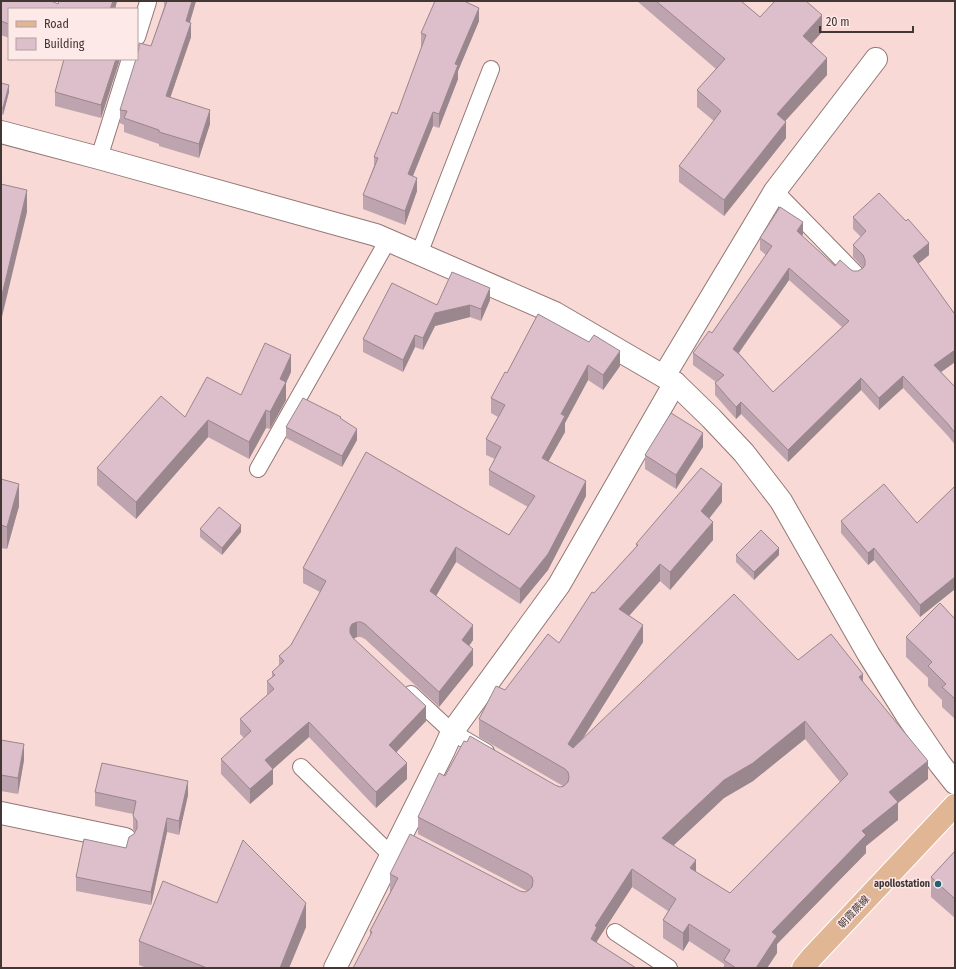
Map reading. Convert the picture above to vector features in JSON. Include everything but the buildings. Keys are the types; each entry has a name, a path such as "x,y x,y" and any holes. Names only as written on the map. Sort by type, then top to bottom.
{"main road":[{"name":"朝霞蕨線","path":"804,968 812,957 955,805"}],"street":[{"path":"335,968 391,855 408,840 452,732 559,585 670,380 775,191 876,59"},
{"path":"1,132 369,233 388,240 555,313 670,380 711,418 744,453 781,501 872,661 940,764 955,783"},
{"path":"1,813 125,839"}],"lane":[{"path":"138,35 148,2"},
{"path":"99,158 130,60"},
{"path":"419,254 491,69"},
{"path":"775,191 856,274"},
{"path":"258,469 388,240"},
{"path":"399,684 452,732 499,760"},
{"path":"301,767 391,855"},
{"path":"615,932 670,968"}],"place":[{"name":"apollostation","path":"938,884"}]}
